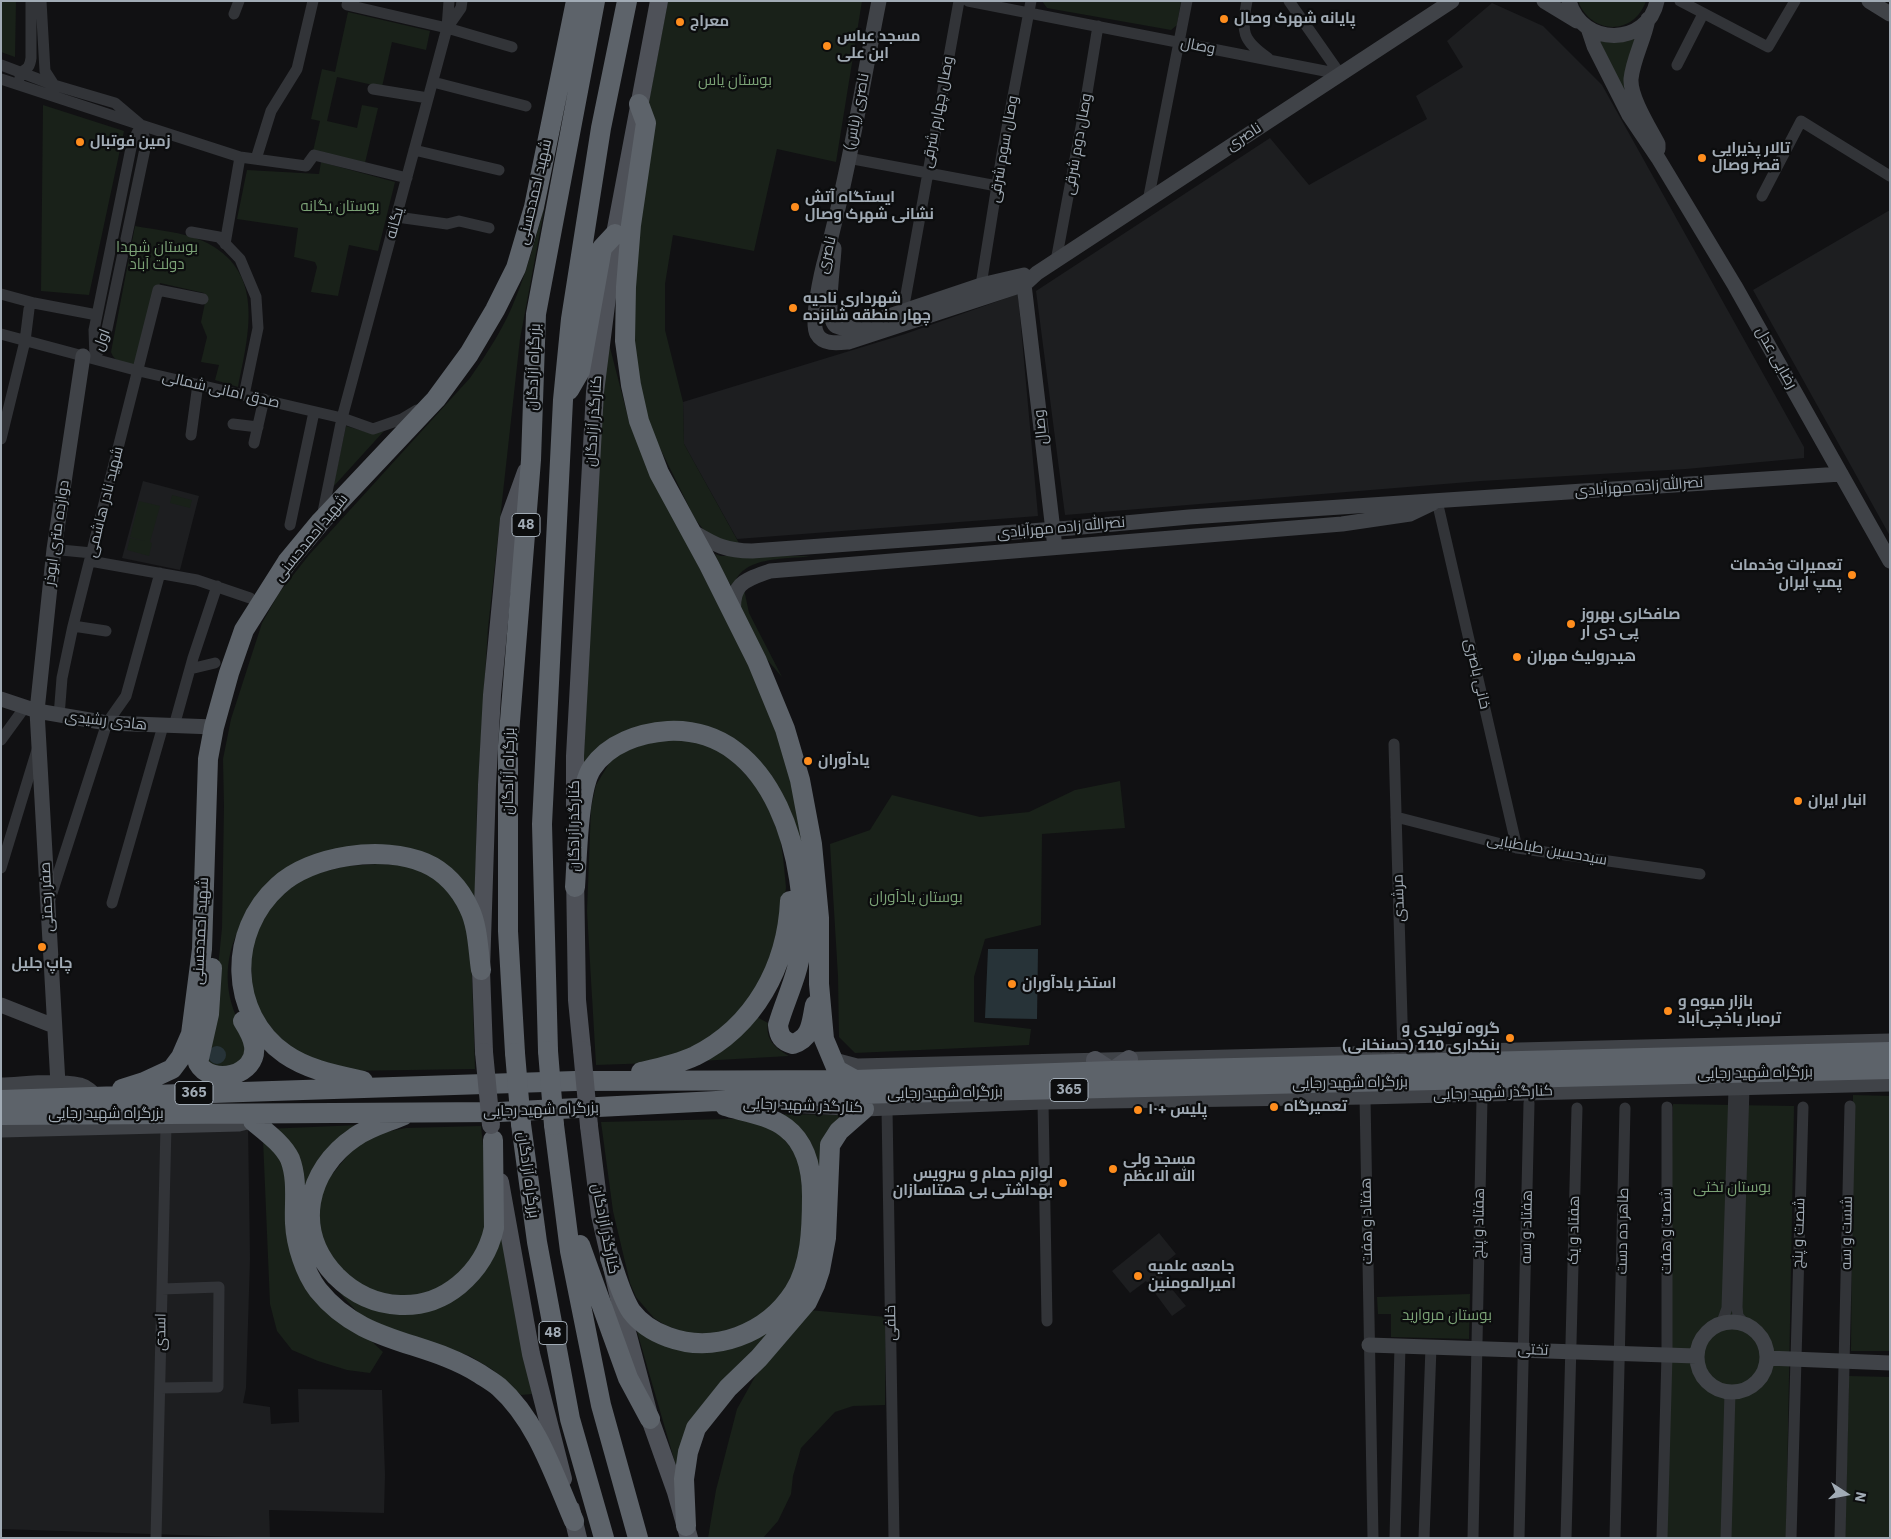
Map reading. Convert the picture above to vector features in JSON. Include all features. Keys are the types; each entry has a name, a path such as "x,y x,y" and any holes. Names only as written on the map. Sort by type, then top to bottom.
{"highway":[{"name":"شهید احمدحسنی","path":"96,1096 158,1076 172,1069 181,1057 191,1034 202,958 208,759 214,727 229,673 244,630 282,570 321,521 436,399 470,354 496,310 516,268 534,207 576,1"},
{"name":"بزرگراه آزادگان","path":"595,1 536,314 531,460 508,746 508,930 521,1124 540,1260 570,1419 604,1538"},
{"name":"بزرگراه آزادگان","path":"627,1 601,128 571,319 563,400 542,824 548,1051 554,1125 570,1251 600,1405 638,1538"},
{"name":"کنارگذر آزادگان","path":"639,104 646,123 631,225 626,287 625,341 631,385 639,421 659,473 764,676 785,729 800,780 812,844 818,918 819,984 824,1039 837,1070 855,1080"},
{"path":"563,400 580,370 602,248 616,234"},
{"path":"575,887 584,788 591,769 604,754 631,738 649,734 681,730 711,737 728,745 748,761 759,773 779,810 793,846 798,875 802,926 796,971 778,1025 779,1034 783,1040 793,1044 803,1041 809,1032 819,984"},
{"path":"609,1080 675,1064 694,1056 728,1035 754,1009 772,977 787,931 790,890 785,826"},
{"path":"203,919 213,959 209,1014 198,1063 202,1069 210,1074 221,1076 233,1074 249,1064 254,1056 255,1047 236,1002 233,980 235,958 240,940 267,896 290,876 328,860 353,856 394,855 433,867 450,879 460,893 473,920 482,970"},
{"path":"249,926 243,947 240,976 246,1006 262,1032 284,1054 313,1069 386,1088"},
{"name":"بزرگراه شهید رجایی","path":"1,1100 609,1080 855,1080 1112,1071 1890,1052"},
{"name":"بزرگراه شهید رجایی","path":"1,1115 261,1117 413,1111 499,1112 855,1094 1043,1096 1890,1069"},
{"path":"610,1258 624,1298 631,1310 640,1321 651,1329 676,1340 713,1344 746,1334 777,1313 794,1292 804,1268 812,1219 812,1189 809,1163 805,1152 794,1135 776,1122 706,1101"},
{"path":"687,1532 684,1479 688,1452 696,1428 728,1388 759,1358 807,1302 818,1278 826,1238 830,1145 839,1131 864,1109"},
{"path":"413,1111 357,1135 340,1148 319,1176 313,1191 310,1219 314,1240 324,1260 345,1285 362,1296 375,1301 409,1305 441,1298 466,1279 477,1267 491,1240 494,1228 492,1132"},
{"path":"261,1117 290,1158 295,1177 295,1223 299,1246 305,1265 317,1288 335,1309 376,1334 436,1353 469,1367 498,1386 515,1404 528,1422 540,1445 576,1529"},
{"path":"563,1198 628,1378 650,1419"}],"main road":[{"name":"کنارگذر آزادگان","path":"658,1 616,234 595,392 575,756 575,887 578,1000 589,1126 600,1215 626,1328 650,1419 687,1532"},
{"path":"531,460 509,519 492,705 487,795 482,970 484,1052 492,1132 531,1354 576,1529"},
{"path":"1095,1060 1112,1071 1129,1059"}],"street":[{"path":"20,72 26,70 31,58 31,1"},
{"path":"41,1 45,71 54,85"},
{"path":"234,14 238,1"},
{"path":"256,159 271,111 297,68 313,1"},
{"path":"348,1 347,5 447,28 512,47"},
{"name":"یگانه","path":"321,521 342,418 447,28 449,1"},
{"name":"یگانه","path":"447,28 461,8 462,1"},
{"name":"ناصری (یاس)","path":"835,224 879,1"},
{"name":"وصال چهارم شرقی","path":"902,311 959,1"},
{"name":"وصال","path":"968,1 1340,74"},
{"name":"وصال سوم شرقی","path":"981,285 1031,1"},
{"path":"1148,201 1187,1"},
{"path":"1247,1 1243,23 1246,39 1253,48 1271,60"},
{"path":"1289,1 1340,74"},
{"path":"1413,27 1438,1"},
{"name":"ناصری","path":"835,224 822,272 814,323 816,334 822,340 837,344 848,342 1028,277 1056,261 1452,1"},
{"path":"1530,1 1564,6"},
{"path":"1544,1 1564,6"},
{"path":"1680,1 1768,48 1795,1"},
{"path":"1869,1 1890,14"},
{"path":"1584,25 1592,31 1607,36 1622,35 1636,30 1648,19 1657,3"},
{"name":"رضایی عدل","path":"1564,6 1571,10 1584,25 1629,115 1658,158 1735,286 1890,561"},
{"path":"1677,65 1704,14"},
{"path":"1648,19 1631,81 1634,94 1658,144 1658,158"},
{"name":"وصال دوم شرقی","path":"1056,261 1098,26"},
{"path":"1,65 54,85 115,103 141,125"},
{"path":"19,85 20,72"},
{"path":"1,79 240,157 306,166 314,155 407,178"},
{"path":"433,82 526,106"},
{"path":"373,89 428,98"},
{"path":"1762,196 1801,121 1890,176"},
{"name":"اول","path":"89,357 132,143 141,125"},
{"name":"اول","path":"89,357 107,329 146,144 141,125"},
{"path":"414,150 499,170"},
{"path":"225,244 240,157"},
{"path":"848,158 997,186"},
{"path":"397,217 447,224 459,222 489,228"},
{"name":"ناصری","path":"835,224 834,266 829,308 830,319 835,325 844,328 856,327 981,285 1028,277"},
{"path":"191,232 219,237 240,259 256,297 258,328 244,395"},
{"name":"وصال","path":"1028,277 1055,549"},
{"name":"شهید نادر هاشمی","path":"59,716 62,678 73,626 158,290 203,299"},
{"path":"1,294 34,303 97,315"},
{"path":"1,439 25,340 29,309"},
{"name":"صدق امانی شمالی","path":"1,334 139,370 342,418 373,429 402,419 436,399"},
{"name":"دوازده متری ابوذر","path":"31,709 54,548 89,357"},
{"path":"191,435 198,384"},
{"path":"254,443 264,400"},
{"path":"290,525 314,412"},
{"path":"233,424 258,427"},
{"name":"نصرالله زاده مهرآبادی","path":"690,530 714,545 733,551 1052,529 1189,517 1841,474"},
{"name":"نصرالله زاده مهرآبادی","path":"734,617 733,603 736,591 746,580 770,571 1342,524 1410,514 1437,501"},
{"name":"خانی باصری","path":"1437,501 1517,848"},
{"path":"61,550 197,580 250,598"},
{"path":"48,906 107,723 126,696 160,573"},
{"path":"112,902 168,726 190,669 217,586"},
{"path":"73,626 106,631"},
{"path":"190,669 215,663"},
{"name":"هادی رشیدی","path":"1,699 59,716 107,723 214,727"},
{"path":"1,740 31,709"},
{"name":"صفر رحمتی","path":"31,709 39,746 58,1084"},
{"name":"مرشدی","path":"1394,744 1403,1053"},
{"path":"1,868 39,746"},
{"name":"سیدحسین طباطبایی","path":"1396,817 1517,848 1700,874"},
{"path":"1,1005 54,1026"},
{"path":"829,1054 838,1061 857,1066 1890,1041"},
{"path":"1,1085 58,1084 81,1086 89,1089 96,1096"},
{"name":"کنارگذر شهید رجایی","path":"706,1101 864,1109 1043,1096 1365,1097 1739,1090 1890,1084"},
{"path":"1739,1090 1734,1265 1738,1316 1744,1323"},
{"path":"1043,1096 1047,1321"},
{"name":"هفتاد و هفت","path":"1365,1097 1373,1538"},
{"name":"هفتاد و پنج","path":"1473,1538 1482,1098"},
{"name":"هفتاد و سه","path":"1519,1538 1529,1103"},
{"name":"شست و سه","path":"1840,1538 1850,1106"},
{"name":"شصت و پنج","path":"1791,1538 1803,1107"},
{"name":"خلفی","path":"888,1108 894,1538"},
{"name":"هفتاد و یک","path":"1566,1538 1577,1108"},
{"name":"طاهر ده دست","path":"1615,1538 1625,1108"},
{"name":"شصت و هفت","path":"1662,1538 1667,1355 1667,1108"},
{"path":"1,1130 238,1124 261,1117"},
{"name":"اسدی","path":"156,1538 166,1126"},
{"path":"1722,1322 1727,1308 1734,1265"},
{"path":"160,1388 218,1387 219,1287 162,1289"},
{"path":"1722,1322 1744,1323 1754,1328 1762,1337 1766,1347 1765,1369 1760,1379 1741,1391 1730,1392 1720,1390 1710,1385 1702,1377 1696,1356 1698,1345 1703,1335 1712,1327 1722,1322"},
{"name":"تختی","path":"1369,1344 1696,1356"},
{"path":"1395,1538 1400,1346"},
{"path":"1424,1538 1431,1347"},
{"path":"1767,1358 1890,1363"},
{"path":"1726,1538 1730,1392"}],"shaded area":[{"path":"1492,3 1543,26 1602,85 1804,447 1804,458 1686,469 1481,481 1065,515 1036,291 1270,138 1309,185 1427,119 1416,96 1463,67 1447,41"},
{"path":"1890,210 1890,536 1753,290"},
{"path":"1018,294 1038,516 737,539 684,444 683,402 905,334"},
{"path":"143,481 199,496 180,570 122,558"},
{"name":"استخر یادآوران","path":"988,949 1038,949 1037,1019 985,1018"},
{"path":"217,1046 223,1049 226,1055 223,1061 217,1064 211,1061 208,1055 211,1049"},
{"path":"248,1125 250,1259 246,1388 243,1403 270,1407 271,1424 299,1422 298,1389 382,1390 385,1475 384,1513 269,1510 270,1538 1,1529 1,1133"},
{"name":"جامعه علمیه امیرالمومنین","path":"1159,1233 1176,1254 1156,1270 1186,1306 1172,1316 1146,1281 1130,1293 1112,1271"}],"green space":[{"path":"1,1 16,1 15,57 1,52"},
{"name":"بوستان یاس","path":"668,1 862,1 836,162 777,149 754,251 673,235 665,284 665,330 683,402 684,444 740,545 710,538 695,519 651,430 643,404 630,334 647,111"},
{"path":"1042,1 1181,1 1177,25 1171,30 1047,8"},
{"path":"1578,1 1646,1 1632,21 1612,27 1592,20 1584,12"},
{"path":"348,12 430,31 426,50 392,42 382,87 337,77 327,121 357,128 362,105 378,108 365,163 313,151 320,121 311,119 322,69 335,72"},
{"path":"1640,36 1627,95 1597,40 1619,42"},
{"path":"43,105 124,131 89,295 41,291"},
{"name":"بوستان یگانه","path":"321,162 395,182 378,251 349,245 338,296 311,292 317,267 315,262 294,257 298,228 237,219 247,170 319,174"},
{"path":"545,205 520,339 488,628 477,801 475,907 451,873 343,853 246,917 234,940 230,953 228,978 232,1004 246,1037 248,1049 235,1068 208,1066 222,928 223,759 231,719 262,623 279,593 309,555 477,368 496,339 512,308 528,263"},
{"name":"بوستان شهدا دولت آباد","path":"135,226 178,233 203,241 223,253 237,268 245,286 248,305 246,345 238,387 215,380 219,365 201,362 207,337 201,322 206,298 204,293 160,283 138,364 118,361 113,356 111,352"},
{"path":"608,340 630,425 672,515 766,697 778,728 802,828 808,909 784,804 694,726 583,767 601,421"},
{"path":"346,426 370,433 384,431 333,487"},
{"path":"172,495 192,500 190,508 170,503"},
{"path":"139,501 160,506 150,542 152,543 149,556 127,550 130,538 145,541 130,537"},
{"path":"715,554 721,556 811,556 777,559 754,564 737,577 733,588 726,578"},
{"path":"744,589 749,613 782,677 764,656 741,610 740,596"},
{"path":"674,737 721,748 763,793 780,838 783,857 786,887 782,927 752,1002 698,1047 653,1063 596,1065 587,911 591,808 596,785 610,762 624,750"},
{"name":"بوستان یادآوران","path":"1120,781 1125,828 1042,834 1041,925 985,939 974,977 974,1022 1031,1029 1029,1045 855,1053 839,1037 838,976 830,844 870,830 892,795 980,817 1029,812 1075,790"},
{"path":"404,865 426,872 459,900 471,947 475,1069 342,1071 285,1047 253,1002 250,945 278,894 313,874 348,866"},
{"path":"755,1016 768,1023 768,1034 772,1043 789,1056 700,1061"},
{"path":"1853,1095 1890,1096 1890,1351 1851,1351"},
{"name":"بوستان تختی","path":"1673,1104 1794,1106 1786,1538 1665,1538"},
{"path":"775,1114 847,1115 833,1128 827,1137 823,1150 821,1224 817,1258 810,1279 800,1298 787,1316 725,1377 699,1412 689,1434 678,1473 636,1328 659,1340 675,1345 700,1349 719,1348 737,1344 770,1326 784,1314 795,1300 805,1283 811,1266 816,1235 817,1194 815,1169 808,1146 802,1136 792,1125"},
{"path":"746,1119 775,1128 800,1159 805,1229 792,1283 759,1320 700,1338 665,1325 654,1318 636,1297 630,1283 613,1211 601,1122"},
{"path":"360,1125 303,1208 265,1129"},
{"path":"481,1126 490,1213 477,1257 437,1291 401,1297 360,1288 326,1251 317,1215 325,1183 357,1144 380,1133 406,1128"},
{"path":"263,1139 286,1165 293,1247 365,1335 383,1352 370,1373 347,1370 292,1350 277,1331 270,1304"},
{"path":"499,1224 532,1394 521,1395 493,1370 470,1356 384,1327 359,1314 337,1290 441,1302"},
{"name":"بوستان مروارید","path":"1470,1294 1469,1339 1391,1337 1391,1314 1378,1314 1377,1297"},
{"path":"809,1310 886,1317 885,1405 853,1406 835,1412 801,1448 793,1476 791,1494 778,1521 763,1538 708,1538 716,1490 737,1409 757,1373"},
{"path":"1849,1376 1890,1377 1890,1538 1845,1538"}],"place":[{"name":"پایانه شهرک وصال","path":"1224,19"},
{"name":"معراج","path":"680,22"},
{"name":"مسجد عباس ابن علی","path":"827,46"},
{"name":"زمین فوتبال","path":"80,142"},
{"name":"تالار پذیرایی قصر وصال","path":"1702,158"},
{"name":"ایستگاه آتش نشانی شهرک وصال","path":"795,207"},
{"name":"شهرداری ناحیه چهار منطقه شانزده","path":"793,308"},
{"name":"تعمیرات وخدمات پمپ ایران","path":"1852,575"},
{"name":"صافکاری بهروز پی دی ار","path":"1571,624"},
{"name":"هیدرولیک مهران","path":"1517,657"},
{"name":"یادآوران","path":"808,761"},
{"name":"انبار ایران","path":"1798,801"},
{"name":"چاپ جلیل","path":"42,947"},
{"name":"استخر یادآوران","path":"1012,984"},
{"name":"بازار میوه و تره‌بار یاخچی‌آباد","path":"1668,1011"},
{"name":"گروه تولیدی و بنکداری 110 (حسنخانی)","path":"1510,1038"},
{"name":"تعمیرگاه","path":"1274,1107"},
{"name":"پلیس +۱۰","path":"1138,1110"},
{"name":"مسجد ولی الله الاعظم","path":"1113,1169"},
{"name":"لوازم حمام و سرویس بهداشتی بی همتاسازان","path":"1063,1183"},
{"name":"جامعه علمیه امیرالمومنین","path":"1138,1276"}]}
